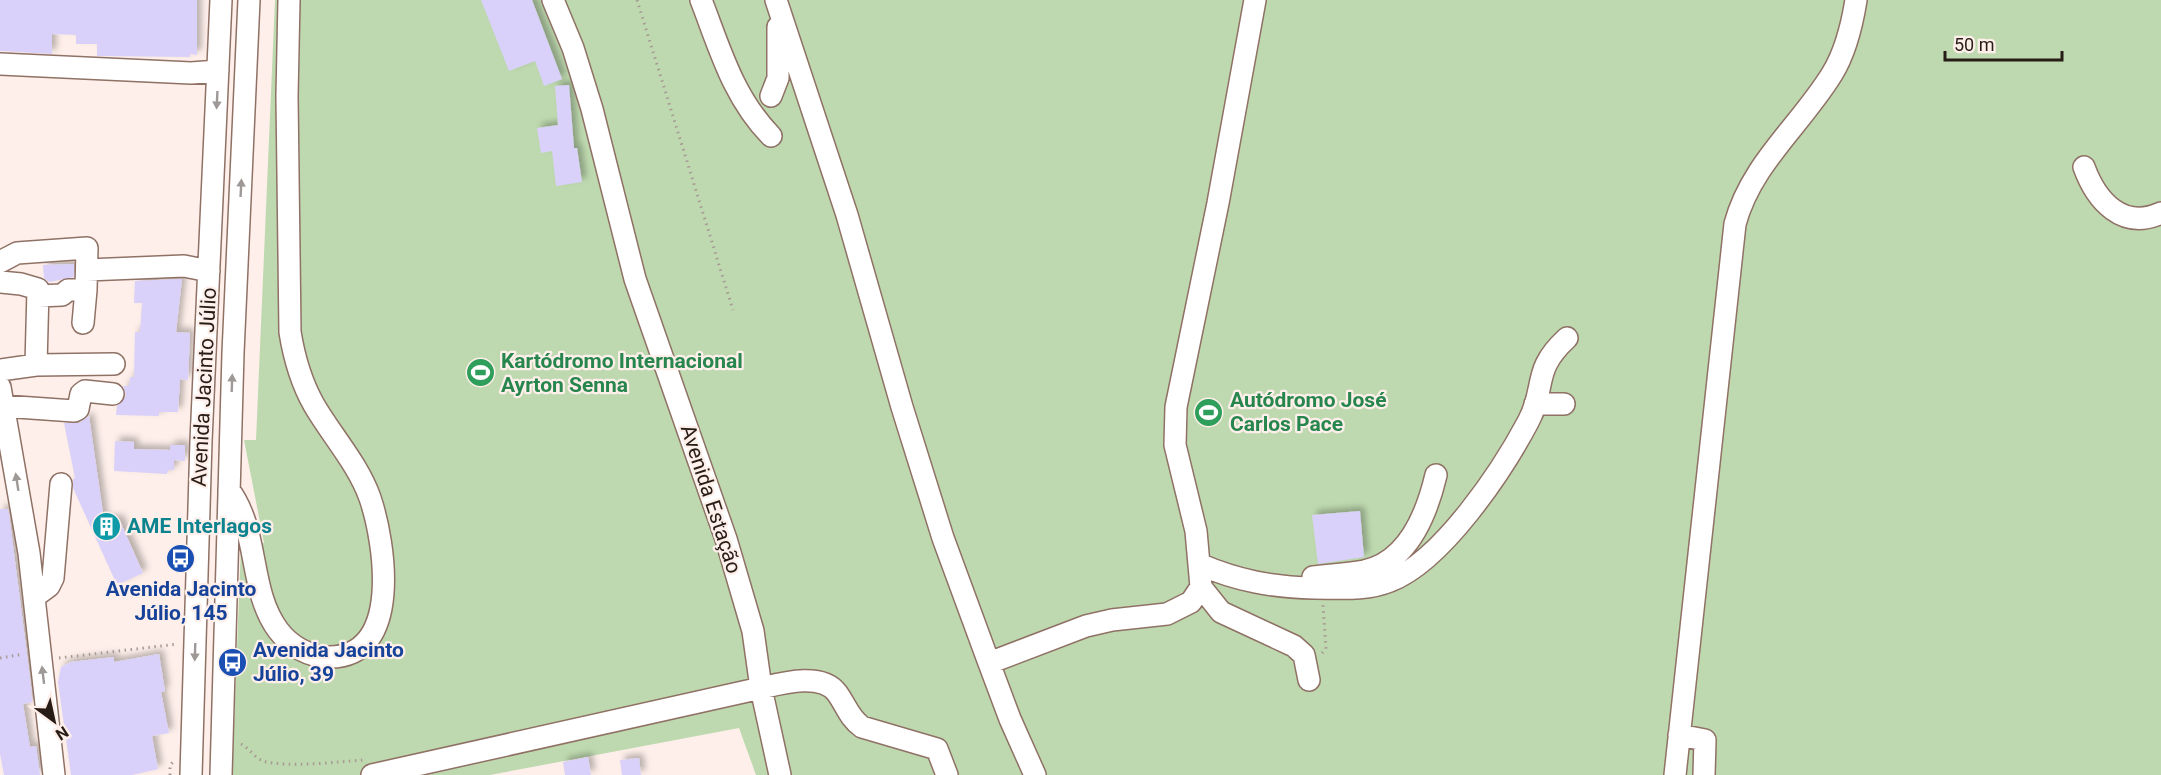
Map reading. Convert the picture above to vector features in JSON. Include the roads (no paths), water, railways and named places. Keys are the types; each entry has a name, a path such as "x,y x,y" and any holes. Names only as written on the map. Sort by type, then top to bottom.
{"street":[{"name":"Avenida Jacinto Júlio","path":"188,770 221,0"},
{"name":"Avenida Jacinto Júlio","path":"221,773 229,490 249,0"},
{"path":"229,490 242,511 249,530 264,601 270,617 286,639 307,652 329,657 339,656 366,642 376,630 383,596 378,524 364,483 313,403 295,361 290,332 286,96 289,0"},
{"name":"Avenida Estação","path":"553,0 573,48 600,139 635,279 726,539 753,631 761,688 780,775"},
{"path":"701,0 727,73 748,110 771,136"},
{"path":"989,663 1086,626 1112,620 1167,614 1191,602 1200,587 1196,531 1179,469 1174,430 1202,298 1255,0"},
{"path":"1675,775 1724,390 1731,249 1740,207 1762,166 1813,103 1833,73 1851,25 1856,0"},
{"path":"771,96 777,78 777,4"},
{"path":"777,4 847,215 902,407 943,538 1010,719 1035,775"},
{"path":"0,64 180,72 218,71"},
{"path":"2084,167 2096,195 2110,209 2136,219 2161,213"},
{"path":"9,257 84,247 88,250 83,323"},
{"path":"50,300 86,280 184,267 209,271"},
{"path":"1185,280 1189,294 1202,298"},
{"path":"0,282 37,288 50,300"},
{"path":"36,366 50,300"},
{"path":"1199,564 1240,580 1281,587 1321,588 1380,585 1409,572 1431,556 1503,463 1535,404 1546,361 1567,338"},
{"path":"0,370 36,366 114,364"},
{"path":"54,775 34,597 2,397 74,411 78,409 81,394 85,391 113,394"},
{"path":"1535,404 1564,404"},
{"path":"1281,587 1292,580 1366,571 1386,562 1406,546 1414,534 1436,475"},
{"path":"34,597 49,586 53,578 61,483"},
{"path":"197,578 227,579"},
{"path":"1200,587 1221,612 1287,641 1304,655 1309,680"},
{"path":"372,767 788,682 816,682 830,687 852,718 862,727 937,750 947,775"},
{"path":"1679,735 1705,740 1704,775"}],"place":[{"name":"Kartódromo Internacional Ayrton Senna","path":"480,373"},
{"name":"Autódromo José Carlos Pace","path":"1209,412"},
{"name":"AME Interlagos","path":"106,526"},
{"name":"Avenida Jacinto Júlio, 145","path":"181,558"},
{"name":"Avenida Jacinto Júlio, 39","path":"232,662"}]}
